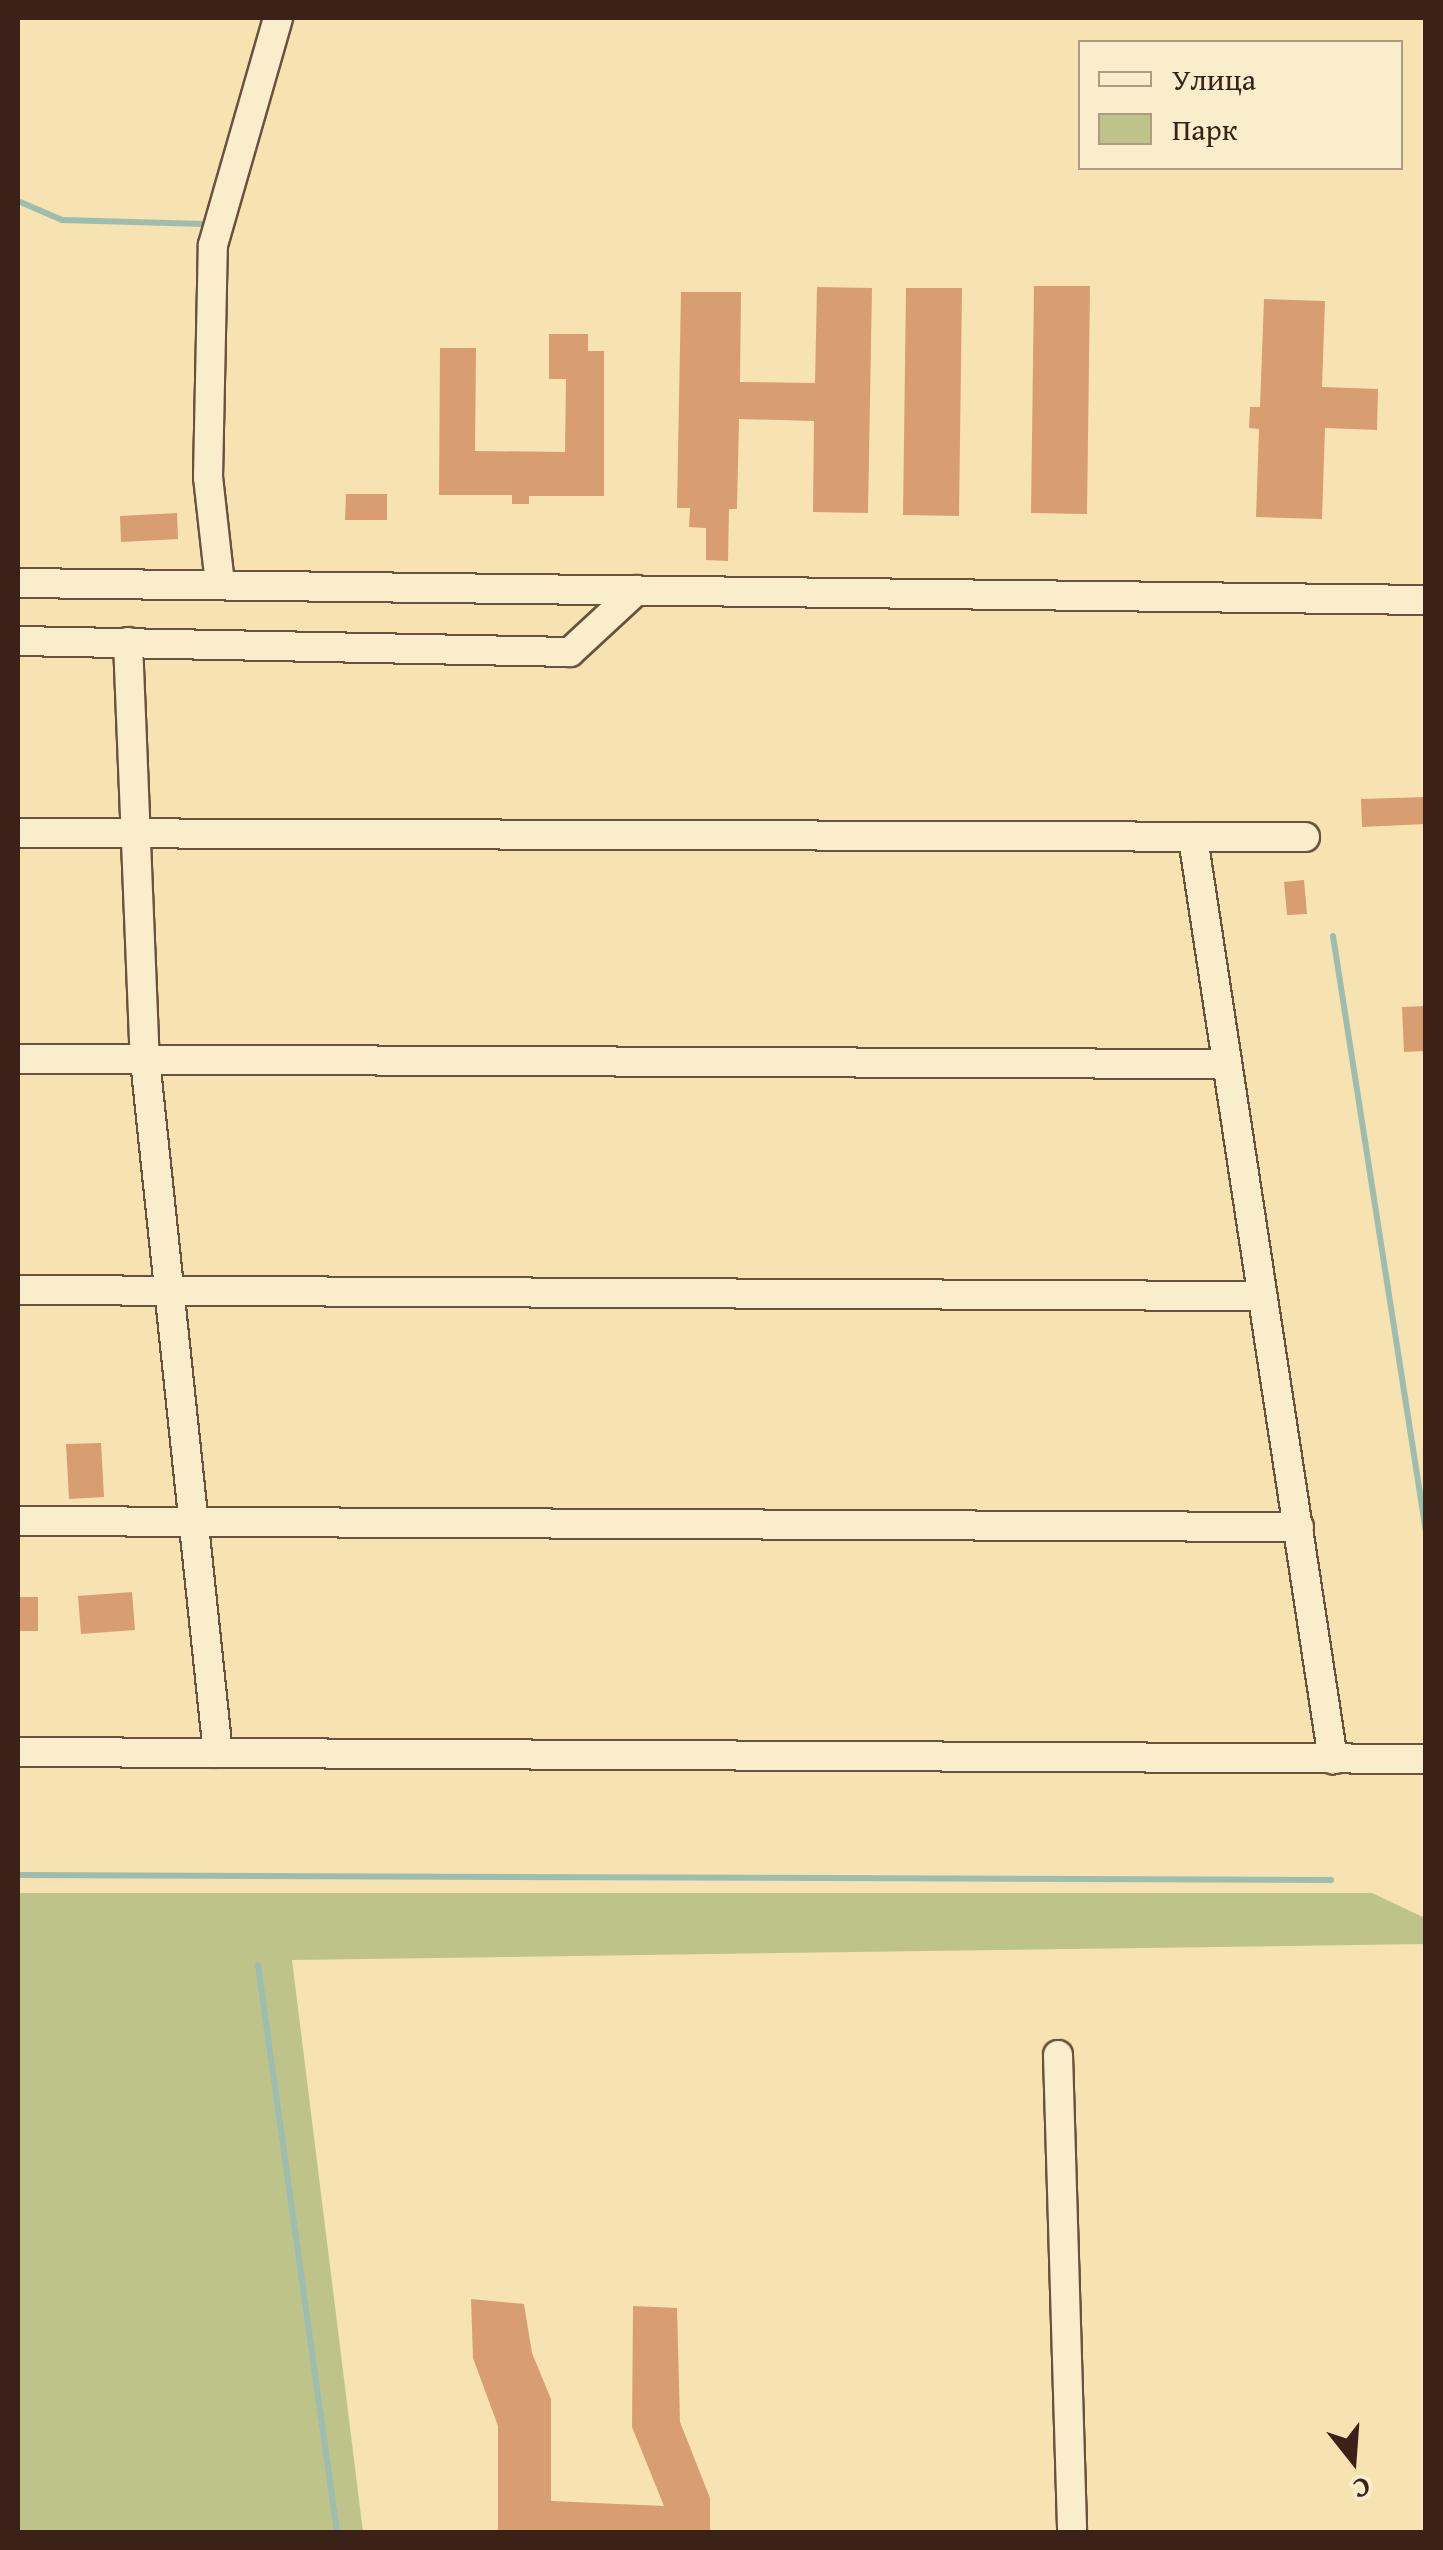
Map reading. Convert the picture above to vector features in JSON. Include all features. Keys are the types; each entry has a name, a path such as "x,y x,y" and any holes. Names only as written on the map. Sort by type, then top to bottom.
{"street":[{"path":"220,584 208,477 213,245 278,18"},
{"path":"18,583 1426,600"},
{"path":"18,641 570,652 636,590"},
{"path":"128,642 132,833 145,1060 190,1520 218,1754"},
{"path":"18,832 1305,837"},
{"path":"1193,838 1333,1759"},
{"path":"18,1059 1226,1064"},
{"path":"18,1290 1260,1296"},
{"path":"18,1521 1299,1526"},
{"path":"18,1752 1426,1759"},
{"path":"1058,2055 1072,2532"}],"green space":[{"path":"18,1893 1372,1893 1425,1918 1426,1944 292,1960 363,2532 18,2532"}],"building":[{"path":"1034,286 1090,286 1087,514 1031,513"},
{"path":"817,287 872,288 868,513 813,512 814,421 739,419 737,509 729,509 728,561 706,560 706,528 689,527 690,508 677,508 681,292 741,292 740,382 815,383"},
{"path":"906,288 962,288 959,516 903,515"},
{"path":"1264,299 1325,301 1322,387 1378,389 1377,430 1325,428 1322,519 1256,517 1259,429 1249,428 1250,407 1260,407"},
{"path":"549,334 588,334 588,351 604,351 604,496 529,496 529,504 512,504 512,495 439,495 440,348 476,348 475,451 565,452 566,379 549,379"},
{"path":"346,494 387,494 387,520 345,520"},
{"path":"177,513 178,539 121,542 120,516"},
{"path":"1426,797 1426,824 1362,827 1361,799"},
{"path":"1304,880 1307,914 1287,915 1284,882"},
{"path":"1426,1006 1426,1051 1404,1052 1402,1007"},
{"path":"101,1443 104,1497 69,1499 66,1444"},
{"path":"132,1592 135,1630 81,1634 78,1596"},
{"path":"18,1597 38,1597 38,1631 18,1631"},
{"path":"471,2299 524,2304 532,2353 551,2399 551,2501 664,2506 632,2427 633,2306 677,2308 680,2422 710,2498 710,2532 498,2532 498,2426 473,2358"}],"waterway":[{"path":"18,201 62,220 204,224"},
{"path":"1333,936 1426,1532"},
{"path":"18,1875 1331,1880"},
{"path":"258,1965 337,2532"}]}
